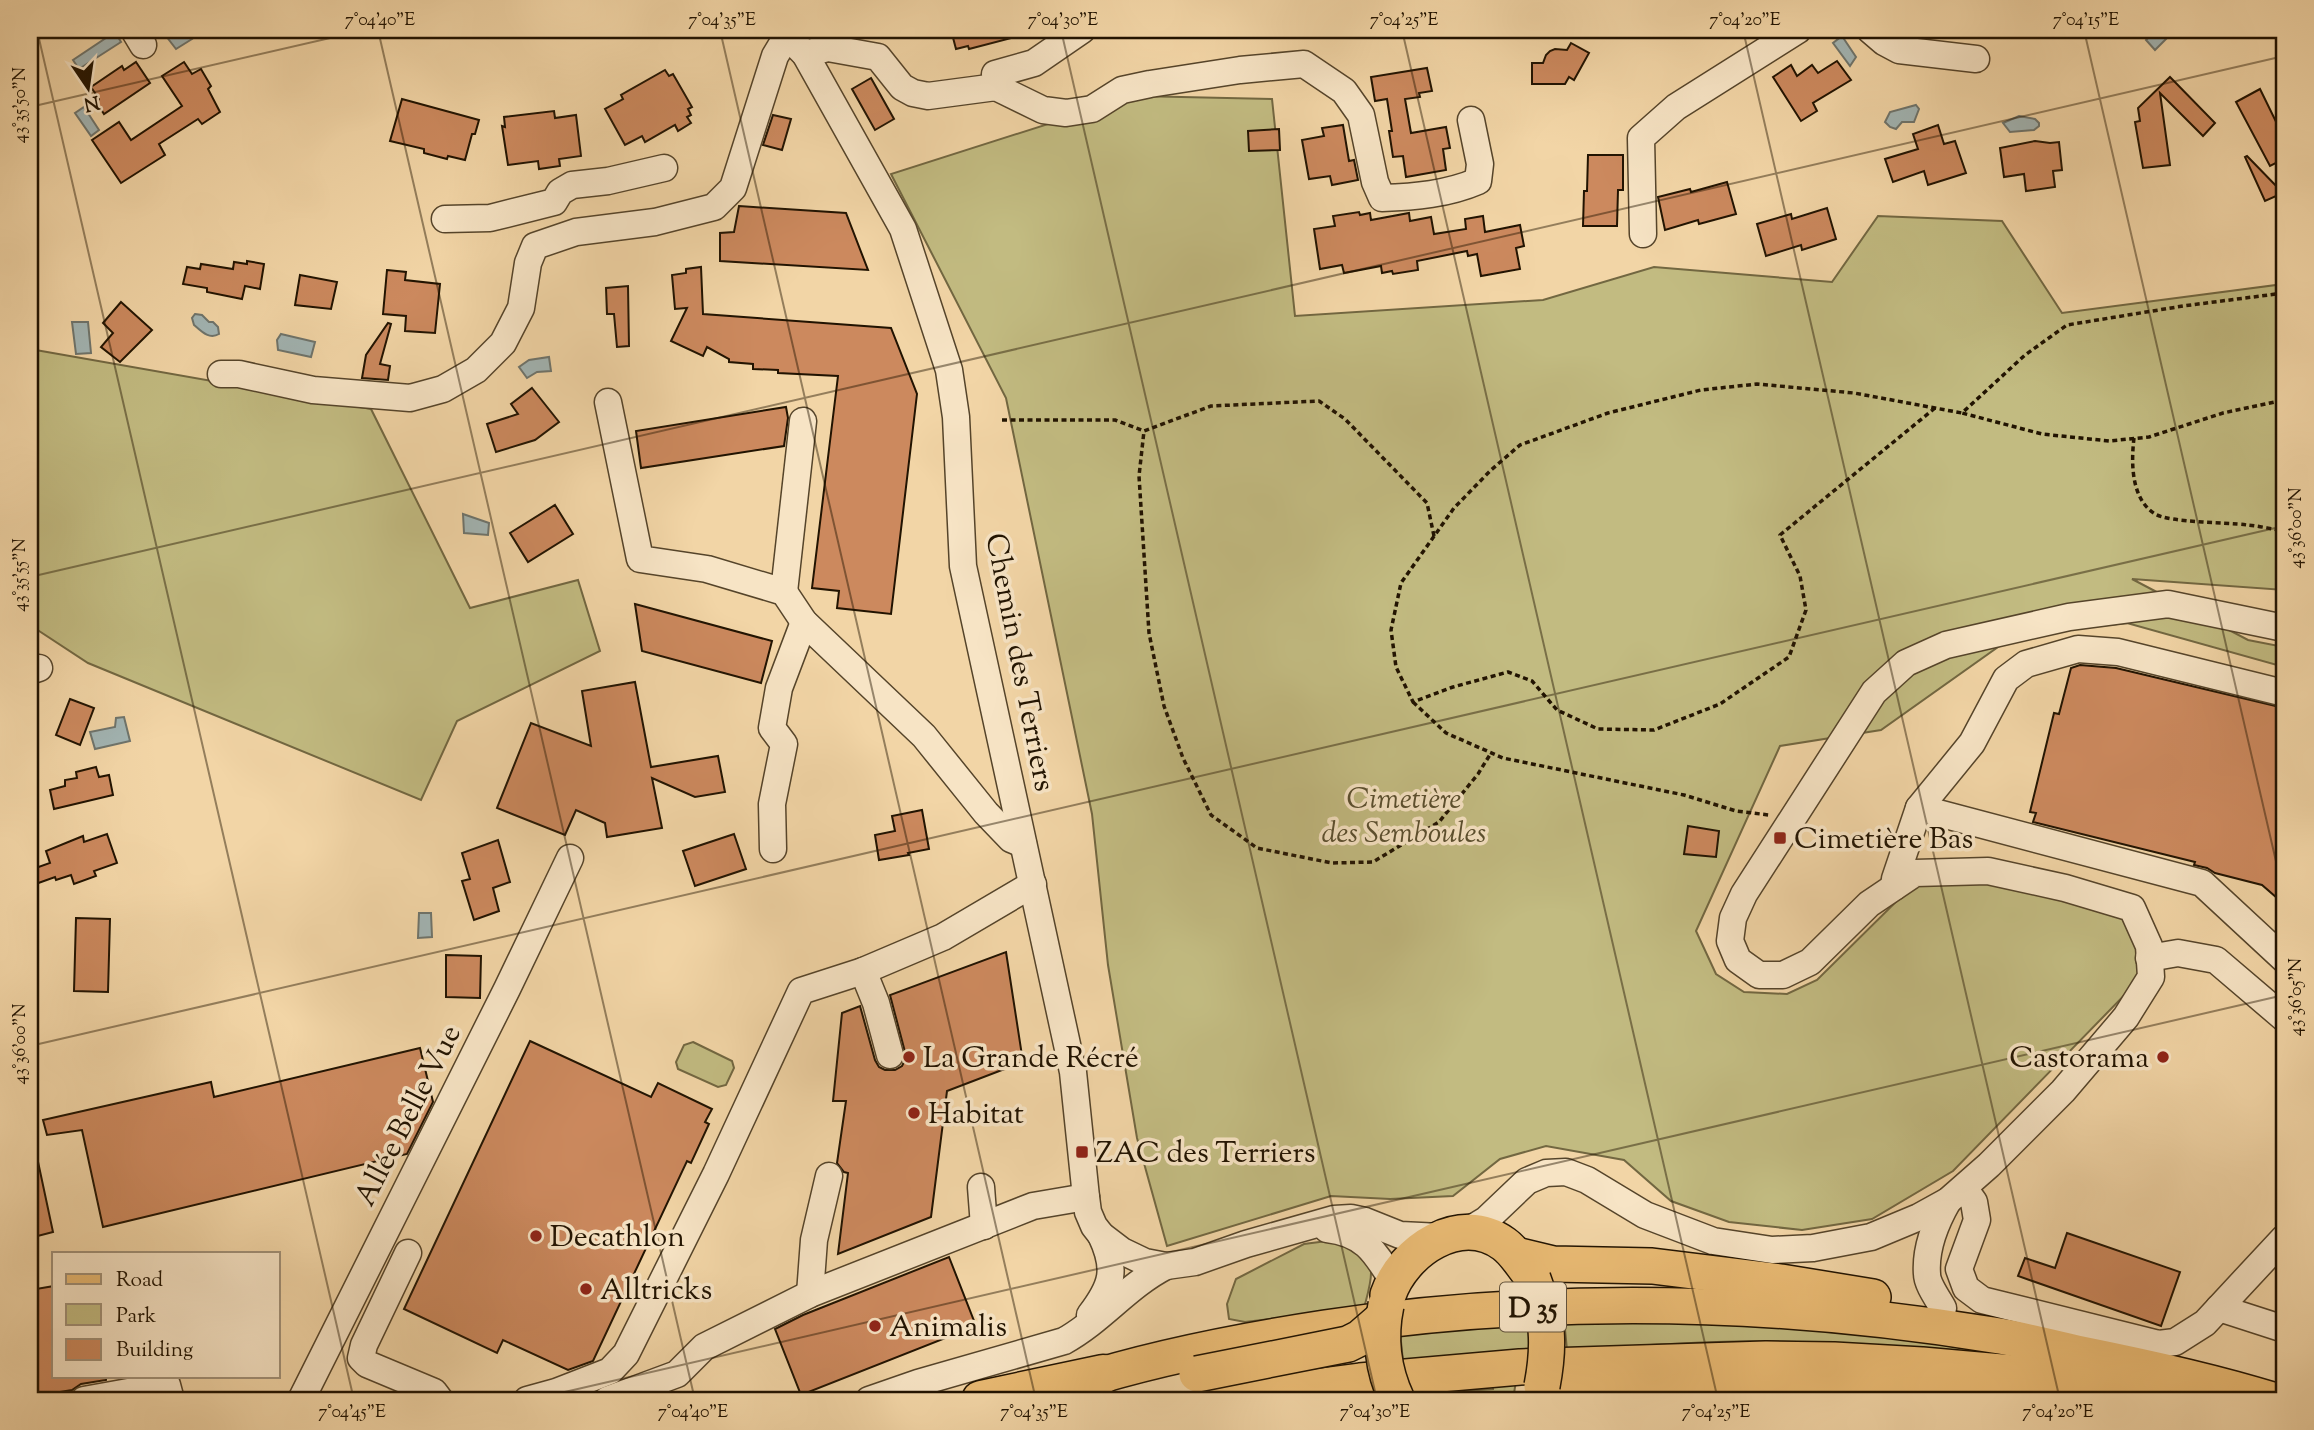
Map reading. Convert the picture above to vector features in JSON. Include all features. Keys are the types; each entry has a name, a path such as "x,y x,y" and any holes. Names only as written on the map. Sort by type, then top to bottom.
{"highway":[{"path":"981,1400 1096,1387"}],"main road":[{"path":"1096,1387 1206,1387 1348,1344 1360,1338 1411,1259 1424,1247 1454,1235 1482,1234 1518,1259 1552,1264 1652,1266 1781,1282 1943,1308 2054,1348"},
{"path":"1518,1259 1547,1326 1546,1364 1541,1395 1996,1395 2069,1400"},
{"path":"1388,1298 1382,1339 1389,1382 1397,1400"},
{"name":"D 35","path":"1020,1400 1096,1387 1205,1349 1352,1324 1442,1313 1589,1304 1724,1306 1842,1315 1997,1335 2173,1373 2272,1400"},
{"name":"D 35","path":"1206,1387 1360,1381 1520,1367 1766,1359 1922,1365 2036,1375 2156,1400"}],"street":[{"path":"995,74 1034,63 1082,30"},
{"path":"1643,234 1641,138 1676,107 1798,30"},
{"path":"1870,30 1899,50 1976,59"},
{"path":"221,374 239,374 313,390 410,398 443,389 476,370 503,343 521,308 528,263 535,246 576,232 655,222 714,207 733,188 775,56 791,40 878,57 902,87 913,93 928,96 996,88 1043,110 1066,113 1092,109 1122,90 1240,70 1304,64 1344,91 1361,115 1375,182 1382,198 1412,197 1465,187 1478,181 1480,164 1471,120"},
{"name":"Chemin des Terriers","path":"791,40 903,229 948,370 956,417 962,566 1073,1072 1086,1197 1091,1219 1110,1255 1112,1266"},
{"path":"445,219 490,218 554,202 560,192 572,185 608,181 664,168"},
{"path":"608,181 616,226"},
{"path":"608,402 640,559 707,569 784,592 803,421"},
{"name":"Chemin des Terriers","path":"784,592 804,622 924,736 986,813 1011,839 1023,844"},
{"path":"1943,1308 1926,1276 1931,1238 1937,1220 1956,1194 2063,1091 2126,1017 2151,977 2149,946 2132,908 2065,888 1988,871 1915,873 1869,904 1810,962 1783,975 1759,975 1738,960 1730,940 1733,918 1744,894 1874,692 1906,663 1946,645 2069,617 2168,604 2284,628"},
{"path":"773,849 772,804 784,744 772,728 779,688 804,622"},
{"path":"1894,887 1919,808 1972,743 2006,680 2026,664 2078,649 2118,652 2284,693"},
{"path":"1919,808 2202,883 2284,959"},
{"name":"Allée Belle Vue","path":"301,1400 570,858"},
{"path":"527,1400 610,1371 626,1354 705,1196 801,991 863,971 943,937 1033,884"},
{"path":"2150,958 2178,953 2216,960 2284,1018"},
{"path":"863,971 876,1003 890,1055"},
{"path":"1064,1340 1085,1322 1094,1310 1106,1291 1112,1266 1132,1261 1155,1264 1195,1262 1334,1219 1365,1221 1400,1235 1454,1235 1486,1220 1527,1181 1546,1173 1566,1172 1587,1180 1645,1215 1713,1241 1772,1250 1813,1248 1871,1237 1919,1217 1956,1194"},
{"path":"810,1294 814,1240 829,1176"},
{"path":"981,1186 984,1226"},
{"path":"1517,1192 1509,1217 1518,1259"},
{"path":"1956,1194 1974,1202 1977,1220 1959,1269 1966,1288 1982,1300 2159,1344 2175,1342 2205,1323 2284,1238"},
{"path":"607,1400 677,1374 704,1347 810,1294 1033,1206 1086,1197"},
{"path":"1290,1231 1342,1231 1368,1244 1388,1298"},
{"path":"1101,1235 1122,1251 1155,1264"},
{"path":"408,1253 364,1345 361,1358 367,1364 435,1391 440,1400"},
{"path":"869,1400 1064,1340 1084,1330 1155,1264"},
{"path":"2219,1308 2284,1329"},
{"path":"83,1400 167,1385 171,1400"}],"path":[{"path":"1962,413 2025,355 2067,325 2284,293"},
{"path":"1792,817 1736,811 1684,795 1503,758 1446,733 1413,702 1396,667 1391,630 1401,583 1454,508 1520,445 1608,413 1701,390 1757,384 1854,393 1962,413 2042,435 2109,441 2149,437 2223,413 2284,400"},
{"path":"1002,420 1115,420 1144,431 1211,406 1319,401 1345,419 1427,503 1434,536"},
{"path":"1413,702 1453,687 1508,672 1532,681 1557,710 1598,729 1654,730 1720,704 1789,657 1806,610 1800,576 1780,535 1935,408"},
{"path":"1144,431 1139,476 1149,633 1164,706 1183,758 1211,815 1256,848 1332,863 1373,862 1439,822 1478,774 1490,753"},
{"path":"2134,438 2131,458 2135,484 2145,504 2156,514 2192,521 2249,525 2284,531"}],"green space":[{"name":"Cimetière des Semboules","path":"1136,96 1272,99 1295,316 1543,300 1654,267 1832,282 1878,216 2002,221 2062,313 2284,284 2284,590 2132,579 2248,640 2284,647 2284,667 2127,623 2015,635 1881,730 1780,746 1696,931 1716,974 1744,992 1787,994 1817,980 1918,880 1990,879 2127,914 2144,975 1953,1171 1872,1219 1802,1230 1729,1222 1671,1201 1624,1160 1546,1146 1500,1159 1453,1196 1390,1199 1331,1196 1167,1246 1137,1138 1108,965 1092,814 1006,398 891,174"},
{"path":"30,349 371,409 470,608 578,580 600,651 457,721 421,800 88,663 30,625"},
{"path":"693,1042 732,1061 734,1068 726,1085 718,1087 678,1069 676,1062 684,1045"},
{"path":"1335,1240 1355,1246 1368,1259 1371,1275 1364,1308 1245,1322 1229,1319 1227,1304 1236,1279 1304,1244"},
{"path":"1529,1319 1533,1345 1520,1355 1513,1400 1415,1400 1412,1394 1493,1389 1491,1355 1403,1361 1400,1332"},
{"path":"1564,1319 1829,1328 2023,1354 2021,1363 1853,1345 1768,1341 1567,1350"}],"shaded area":[{"path":"175,30 186,30 192,39 176,49 166,36"},
{"path":"2156,30 2175,30 2155,50 2146,40"},
{"path":"115,32 121,42 79,69 73,60"},
{"path":"1842,36 1856,57 1850,66 1833,43"},
{"path":"1916,105 1919,109 1914,122 1902,122 1896,129 1885,122 1890,112"},
{"path":"84,107 99,130 91,136 75,113"},
{"path":"2019,116 2035,119 2039,126 2034,130 2010,132 2003,123"},
{"path":"195,314 213,322 218,327 219,334 209,335 199,330 192,318"},
{"path":"72,322 88,322 91,353 76,354"},
{"path":"281,334 315,342 311,357 278,350 277,340"},
{"path":"549,357 551,371 537,372 527,378 519,367 529,360"},
{"path":"463,514 489,523 488,535 464,533"},
{"path":"124,717 130,741 95,749 90,732 115,727 116,718"},
{"path":"419,913 431,913 432,937 418,938"}],"building":[{"path":"951,30 1022,30 1023,35 969,49 968,46 956,49"},
{"path":"1571,43 1589,53 1574,80 1569,77 1565,84 1532,84 1532,63 1543,63 1550,51 1567,50"},
{"path":"1837,61 1851,80 1813,103 1817,111 1801,121 1773,77 1791,65 1797,76 1812,65 1818,73"},
{"path":"136,62 150,83 104,114 91,87 122,66 124,70"},
{"path":"184,62 192,74 201,69 211,86 208,89 220,112 202,124 198,119 159,144 165,155 121,183 92,140 119,122 131,140 182,106 162,76"},
{"path":"1427,68 1432,91 1419,93 1420,97 1405,99 1411,133 1446,127 1450,148 1443,149 1446,170 1406,177 1403,156 1393,157 1387,99 1375,101 1371,77"},
{"path":"665,70 669,76 673,74 692,107 688,109 691,115 687,117 691,123 678,131 675,125 645,142 642,136 625,145 605,109 623,99 621,95"},
{"path":"2170,77 2215,123 2203,136 2160,93 2170,165 2143,168 2135,122 2140,121 2138,108"},
{"path":"871,78 894,119 875,130 852,89"},
{"path":"2260,89 2284,138 2284,159 2270,166 2236,102"},
{"path":"402,99 479,120 465,160 448,156 447,159 424,153 424,149 390,141"},
{"path":"554,111 555,118 576,115 581,156 559,159 560,166 539,169 538,161 508,165 502,126 505,127 504,117"},
{"path":"773,115 791,119 782,150 763,145"},
{"path":"1343,125 1349,161 1354,160 1358,180 1332,185 1330,176 1309,179 1302,140 1324,136 1322,128"},
{"path":"1938,125 1944,144 1955,141 1966,173 1928,185 1924,171 1893,182 1885,159 1918,149 1913,134"},
{"path":"1279,129 1280,150 1249,151 1248,131"},
{"path":"2035,141 2059,142 2062,170 2053,171 2055,187 2026,191 2024,174 2004,177 2000,148"},
{"path":"1588,155 1623,155 1623,190 1618,190 1617,226 1583,226"},
{"path":"2247,156 2283,193 2265,201 2245,157"},
{"path":"1727,182 1736,214 1699,224 1698,220 1665,230 1658,197 1690,189 1691,192"},
{"path":"739,206 846,213 868,270 720,261 720,233 734,232"},
{"path":"1827,208 1836,239 1802,250 1801,245 1766,256 1757,224 1791,214 1792,219"},
{"path":"1359,212 1360,215 1370,213 1371,220 1409,213 1410,221 1431,217 1434,234 1466,229 1465,219 1483,216 1485,232 1520,225 1524,246 1516,248 1520,269 1481,276 1477,254 1468,256 1467,251 1417,261 1418,270 1393,274 1392,271 1382,273 1381,266 1344,273 1342,265 1320,269 1314,229 1335,226 1333,216"},
{"path":"247,261 264,264 260,289 245,286 242,299 183,284 187,267 200,269 201,264 233,269 234,262 247,264"},
{"path":"701,267 703,314 891,328 917,394 891,614 837,608 839,591 812,588 838,376 753,369 753,364 729,362 729,359 707,347 703,356 671,341 687,308 675,309 672,275"},
{"path":"387,270 406,272 405,280 440,284 435,333 405,331 406,316 383,314"},
{"path":"300,275 337,282 331,309 295,305"},
{"path":"628,286 629,346 617,347 614,314 607,314 606,288"},
{"path":"121,302 152,330 120,362 101,347 113,333 103,323"},
{"path":"388,323 391,324 380,364 390,366 388,380 362,378 366,355"},
{"path":"532,388 559,422 535,440 496,452 487,424 518,414 511,404"},
{"path":"786,407 788,418 784,446 641,468 636,431"},
{"path":"555,505 573,534 528,562 510,533"},
{"path":"635,604 772,641 761,683 642,651"},
{"path":"2080,665 2116,668 2284,708 2284,904 2262,885 2215,873 2194,865 2195,862 2033,822 2036,813 2030,812 2054,713 2059,714 2071,668"},
{"path":"635,682 651,767 718,756 725,792 695,797 652,778 662,828 607,837 605,823 576,810 565,835 497,808 531,723 591,746 582,691"},
{"path":"70,699 94,708 80,745 56,735"},
{"path":"96,767 99,777 109,775 113,795 54,809 50,790 65,786 65,780 77,778 76,772"},
{"path":"922,810 929,849 879,860 875,835 895,831 892,816"},
{"path":"1688,826 1719,831 1716,857 1684,854"},
{"path":"107,834 117,863 94,871 96,876 74,884 71,875 56,880 55,877 30,886 30,870 50,863 46,851 83,836 84,842"},
{"path":"734,834 746,869 695,886 683,851"},
{"path":"498,840 510,882 493,888 499,911 474,920 462,881 470,879 462,853"},
{"path":"76,918 110,919 108,992 74,991"},
{"path":"1006,952 1023,1062 947,1091 931,1217 838,1254 848,1173 837,1163 846,1101 833,1101 842,1013 860,1006 875,1060 879,1067 885,1070 895,1070 902,1066 905,1052 890,995"},
{"path":"446,955 481,956 480,998 446,997"},
{"name":"Decathlon","path":"530,1041 651,1097 658,1083 712,1109 705,1122 709,1124 691,1163 687,1161 593,1361 568,1370 503,1340 497,1353 404,1309"},
{"path":"420,1048 433,1102 407,1154 103,1227 82,1130 47,1135 43,1120 211,1082 214,1097"},
{"path":"30,1157 37,1157 53,1232 30,1238"},
{"path":"2067,1233 2180,1272 2161,1326 2018,1276 2025,1258 2055,1268"},
{"name":"Animalis","path":"949,1257 976,1326 801,1395 775,1329 803,1315"},
{"path":"52,1286 52,1378 106,1380 81,1384 72,1390 30,1397 30,1290"}],"place":[{"name":"Cimetière Bas","path":"1780,838"},
{"name":"La Grande Récré","path":"909,1057"},
{"name":"Castorama","path":"2163,1057"},
{"name":"Habitat","path":"914,1113"},
{"name":"ZAC des Terriers","path":"1082,1152"},
{"name":"Decathlon","path":"536,1236"},
{"name":"Alltricks","path":"586,1289"},
{"name":"Animalis","path":"875,1326"}]}
